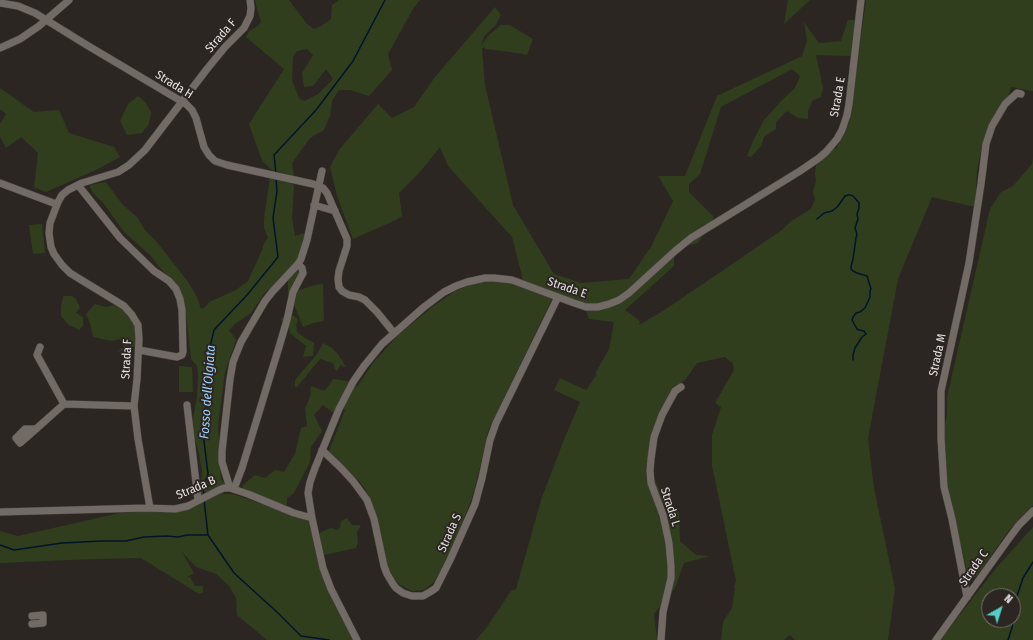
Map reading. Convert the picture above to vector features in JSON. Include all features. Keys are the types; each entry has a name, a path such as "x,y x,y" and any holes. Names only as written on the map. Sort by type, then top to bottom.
{"street":[{"path":"0,48 40,26 69,0"},
{"name":"Strada F","path":"150,508 134,406 139,350 139,330 129,311 121,304 70,273 56,258 51,247 49,233 51,219 56,204 65,192 78,185 112,174 129,165 144,150 225,47 244,28 250,16 250,0"},
{"name":"Strada E","path":"312,518 308,497 310,482 339,409 352,382 372,354 424,307 444,292 467,282 484,278 505,279 519,282 580,305 592,307 609,304 619,300 629,293 674,251 691,238 800,171 826,152 834,143 846,119 861,0"},
{"name":"Strada H","path":"0,3 18,3 189,106 197,122 203,144 207,152 218,162 318,185"},
{"name":"Strada M","path":"968,597 944,487 941,438 941,391 969,263 986,144 995,120 1005,104 1017,93 1020,94"},
{"path":"232,488 223,464 222,454 233,362 241,342 265,301 298,264 303,254 322,171"},
{"path":"0,183 56,204"},
{"path":"78,185 120,238 152,269 169,281 176,289 180,298 182,310 182,355 177,357 139,350"},
{"path":"318,185 326,192 348,241 339,271 339,287 342,291 349,295 365,300 394,333"},
{"path":"314,205 335,211"},
{"path":"232,488 242,468 287,320 293,292 303,273 303,269 298,264"},
{"name":"Strada S","path":"322,450 354,481 367,500 374,519 384,566 396,588 402,593 412,596 423,596 430,592 436,588 440,582 475,504 490,440 496,423 558,297"},
{"path":"40,348 37,356 64,404"},
{"name":"Strada L","path":"661,640 662,616 671,578 671,566 665,521 651,481 651,455 654,437 664,411 675,391 681,387"},
{"path":"36,429 64,404 134,406"},
{"path":"187,405 202,498"},
{"name":"Strada B","path":"0,512 182,508 221,489 232,488 294,513 312,518"},
{"name":"Strada C","path":"936,640 1014,531 1033,511"},
{"path":"312,518 320,556 327,578 357,640"},
{"path":"32,616 43,615 43,623 32,624"}],"green space":[{"path":"255,0 289,0 307,24 314,29 331,19 332,5 339,0 420,0 413,9 388,54 392,70 369,96 350,90 339,90 332,101 330,116 324,130 310,138 292,163 294,176 272,170 262,161 249,124 284,69 246,37 249,31 258,26 261,21","holes":["307,49 313,55 302,73 304,87 313,86 326,69 333,79 318,94 304,101 299,98 292,80 293,56 297,51"]},
{"path":"788,0 810,0 784,24"},
{"path":"866,0 1033,0 1033,91 1011,87 1008,97 995,114 983,143 977,170 975,207 932,197 898,279 868,438 874,488 895,589 888,640 795,640 790,635 784,640 721,640 723,622 732,608 736,581 712,465 712,435 721,407 715,403 734,370 733,364 725,357 697,363 686,379 670,392 660,416 648,460 664,504 679,512 680,541 696,555 710,556 684,563 675,588 654,614 657,640 476,640 487,627 511,591 516,589 541,500 580,402 554,390 560,378 586,390 597,374 595,374 609,349 614,322 589,319 583,303 523,280 512,237 448,166 440,147 420,172 399,193 402,216 353,239 337,196 330,167 339,150 378,104 392,118 414,107 435,77 495,7 501,15 495,26 485,35 481,45 483,46 482,44 489,35 501,25 510,25 533,39 527,55 486,49 483,47 482,49 485,85 513,205 554,274 581,283 629,279 652,245 673,201 658,176 685,176 717,96 802,56 807,41 804,22 819,43 841,41 848,20 857,20 850,56 816,55 823,88 821,97 812,101 808,111 808,119 798,118 787,111 776,122 776,129 764,137 761,146 751,157 747,156 764,120 795,88 800,76 792,69 721,107 700,174 689,184 689,192 714,217 698,243 674,249 674,266 625,310 640,321 639,325 663,311 783,229 790,222 811,209 815,199 813,192 816,181 815,173 818,153 827,145 836,149 848,126"},
{"path":"0,88 34,112 59,110 69,133 114,147 120,157 98,169 46,192 34,187 38,153 21,137 6,148 0,137 0,124 6,114 0,109"},
{"path":"138,96 145,102 151,112 149,124 142,133 127,135 120,121 128,104"},
{"path":"1033,158 1033,505 1009,530 976,577 968,576 939,457 947,415 947,397 990,209 1001,192 1013,186 1032,164"},
{"path":"270,177 292,182 294,186 292,218 295,236 306,233 301,253 304,277 294,282 293,294 288,293 288,272 264,294 251,313 229,330 236,340 225,372 218,426 221,479 224,483 223,494 233,494 310,521 315,550 325,581 353,640 267,640 237,615 236,598 229,586 216,574 196,567 182,552 194,573 186,578 190,577 195,586 203,586 203,592 199,594 141,558 0,563 0,531 18,536 120,513 184,509 200,502 202,471 198,449 191,429 197,397 198,376 197,366 191,359 186,314 179,287 161,269 150,255 124,232 104,204 93,193 89,185 106,182 122,204 137,217 145,230 156,241 189,283 197,297 201,309 209,302 236,290 248,281 265,241 268,238 264,228 264,219"},
{"path":"42,224 45,253 33,254 29,225"},
{"path":"494,281 532,290 552,299 488,431 472,498 454,544 434,582 424,590 412,591 400,585 392,576 386,561 373,506 365,489 329,451 345,410 343,409 332,412 323,405 314,415 322,431 311,447 310,462 294,493 287,498 287,505 253,500 245,492 242,486 255,475 265,478 275,470 284,472 295,454 301,428 307,426 305,409 310,397 311,386 325,391 333,379 355,382 357,387 373,363 398,335 431,308 455,291 471,284"},
{"path":"323,284 324,321 303,327 293,302 296,291"},
{"path":"63,296 72,296 76,299 80,308 76,313 83,317 83,326 79,330 69,325 61,316"},
{"path":"95,304 106,307 114,305 123,309 130,317 137,330 136,346 117,352 124,347 120,339 112,341 93,337 90,323 86,314"},
{"path":"284,315 294,316 298,319 296,326 297,332 314,343 313,356 303,357 306,346 290,333 289,326 281,320"},
{"path":"323,343 332,348 338,354 346,367 340,365 337,371 333,363 320,359 297,387 295,387 295,380 317,354"},
{"path":"179,366 192,367 193,392 179,392"},
{"path":"347,518 352,525 361,525 357,532 358,543 356,548 324,555 317,536 321,532 331,528 338,530 341,521"},
{"path":"1033,527 1033,640 940,640 997,567"}],"waterway":[{"name":"Fosso dell’Olgiata","path":"276,173 274,155 316,110 353,61 385,0"},
{"name":"Fosso dell’Olgiata","path":"204,496 203,488 208,474 203,433 209,373 209,351 214,330 247,295 278,257 273,218 277,191 276,179"},
{"path":"817,219 824,213 832,211 836,208 845,196 851,195 859,203 857,214 858,219 855,228 857,234 851,269 857,273 867,276 871,289 870,297 865,308 856,313 852,320 857,329 864,331 866,334 862,337 855,348 853,360"},
{"name":"Fosso dell’Olgiata","path":"204,500 208,535 234,573 301,636 329,640"},
{"path":"0,545 14,550 62,543 126,541 144,537 208,535"},
{"path":"1020,588 1023,578 1033,562"},
{"path":"1008,640 1012,628"}]}
